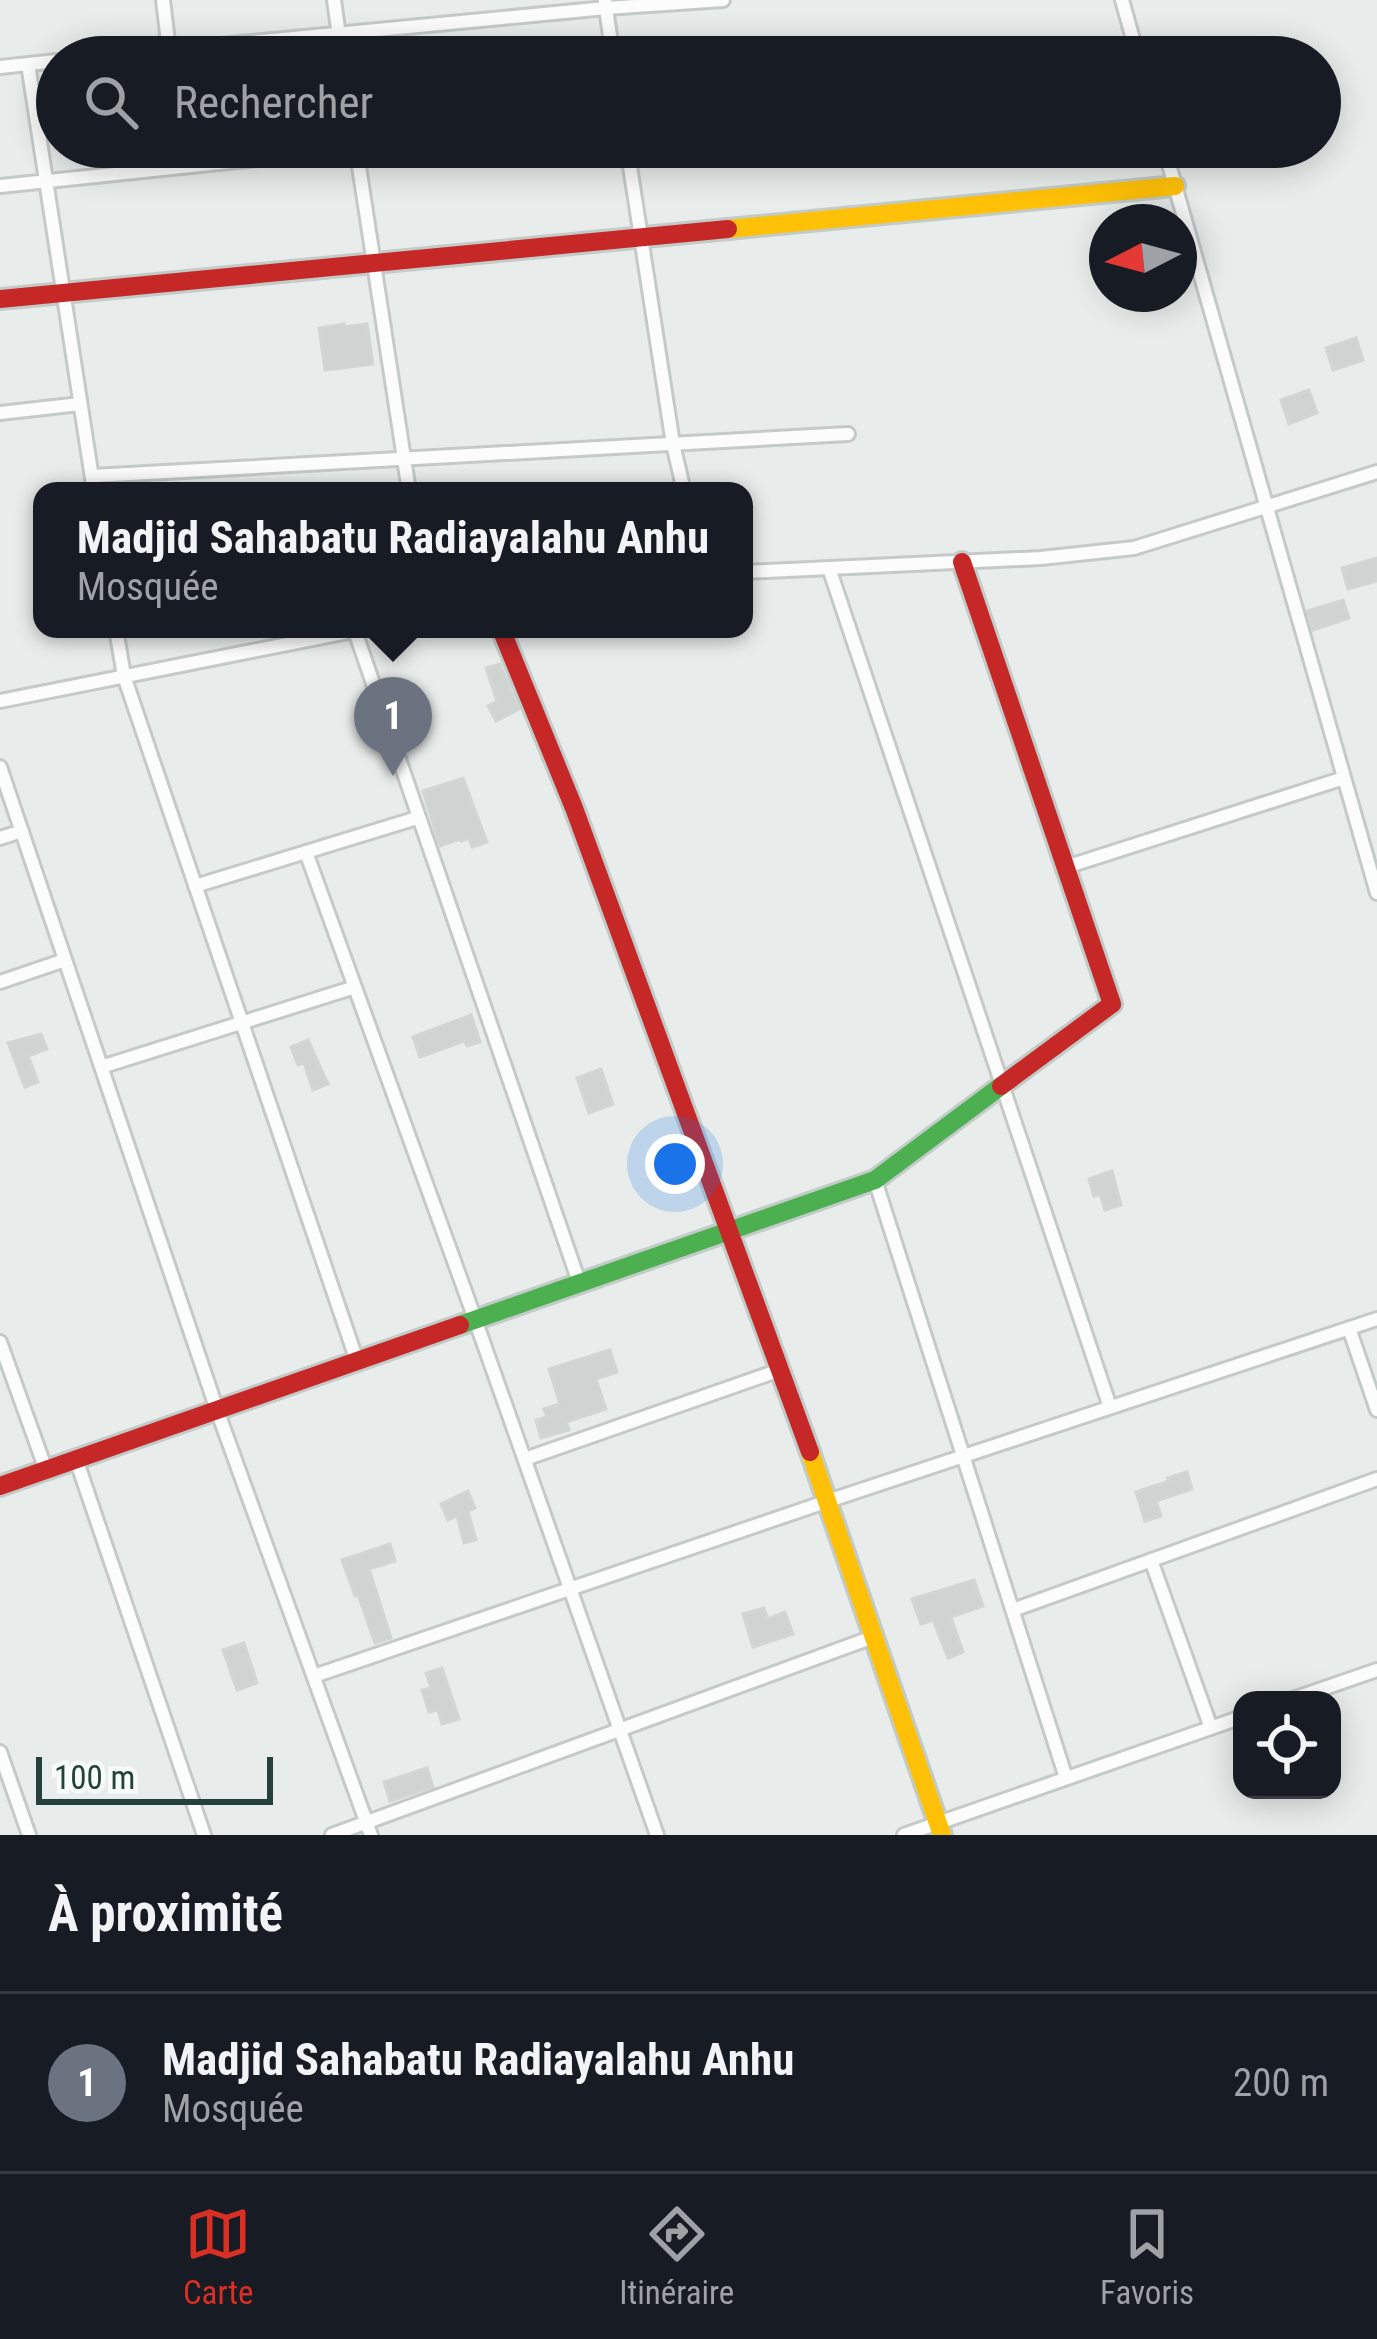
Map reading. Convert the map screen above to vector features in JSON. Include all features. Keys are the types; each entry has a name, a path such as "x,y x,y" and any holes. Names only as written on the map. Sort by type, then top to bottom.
{"street":[{"path":"163,0 167,36"},
{"path":"334,0 339,34"},
{"path":"318,36 605,4 723,0"},
{"path":"1122,0 1132,36"},
{"path":"605,4 610,36"},
{"path":"0,67 36,63"},
{"path":"28,64 36,120"},
{"path":"43,168 93,482"},
{"path":"0,186 173,168"},
{"path":"359,168 408,482"},
{"path":"630,168 682,482"},
{"path":"1170,168 1377,893"},
{"path":"0,298 1175,187"},
{"path":"0,413 80,404"},
{"path":"92,476 848,434"},
{"path":"753,572 1041,558 1134,548 1377,472"},
{"path":"0,1486 875,1180 1112,1004 962,562"},
{"path":"830,568 1111,1408"},
{"path":"118,638 124,676 357,1361"},
{"path":"0,701 318,638"},
{"path":"361,638 417,818 579,1282"},
{"path":"505,638 574,808 730,1229 940,1829"},
{"path":"0,767 217,1409 369,1829"},
{"path":"1066,867 1344,778"},
{"path":"195,886 417,818"},
{"path":"0,838 22,831"},
{"path":"306,852 657,1835"},
{"path":"0,982 65,959"},
{"path":"101,1066 355,986"},
{"path":"875,1180 1066,1778"},
{"path":"314,1676 1377,1319"},
{"path":"1349,1328 1377,1410"},
{"path":"0,1342 46,1470"},
{"path":"525,1459 780,1370"},
{"path":"76,1459 204,1835"},
{"path":"1012,1610 1377,1479"},
{"path":"1151,1560 1210,1728"},
{"path":"332,1835 369,1829 873,1637"},
{"path":"1316,1691 1377,1670"},
{"path":"904,1835 940,1829 1066,1778 1233,1720"},
{"path":"0,1751 29,1835"}],"building":[{"path":"367,324 373,364 325,370 319,328"},
{"path":"1356,338 1363,360 1333,370 1326,348"},
{"path":"1309,390 1317,413 1289,424 1281,400"},
{"path":"1377,558 1377,581 1348,589 1342,568"},
{"path":"1343,600 1349,618 1313,630 1307,611"},
{"path":"500,664 519,709 496,721 488,706 497,701 486,668"},
{"path":"463,778 487,842 472,847 469,838 440,846 423,791"},
{"path":"471,1015 480,1042 467,1046 464,1041 420,1057 413,1037"},
{"path":"41,1034 47,1049 28,1056 38,1082 25,1087 8,1043"},
{"path":"308,1040 328,1084 313,1090 304,1063 298,1065 291,1047"},
{"path":"601,1069 613,1104 589,1113 577,1078"},
{"path":"1112,1171 1121,1205 1105,1210 1089,1179"},
{"path":"610,1350 617,1372 596,1379 606,1409 566,1422 569,1430 541,1438 536,1420 547,1417 544,1409 560,1404 549,1369"},
{"path":"1187,1472 1192,1489 1156,1501 1161,1516 1145,1521 1136,1492"},
{"path":"468,1491 475,1508 468,1511 476,1540 464,1543 457,1516 448,1520 441,1504"},
{"path":"390,1544 395,1561 369,1569 391,1638 375,1643 342,1560"},
{"path":"974,1580 983,1606 951,1617 963,1652 948,1658 933,1620 921,1624 912,1599"},
{"path":"764,1608 768,1619 785,1612 793,1634 753,1647 743,1614"},
{"path":"244,1643 257,1683 237,1690 223,1650"},
{"path":"442,1668 459,1719 442,1724 438,1710 429,1712 422,1690 431,1688 426,1673"},
{"path":"427,1768 433,1787 390,1801 384,1782"}],"traffic: fast":[{"path":"460,1325 875,1180 1001,1086"}],"traffic: slow":[{"path":"728,229 1175,186"},
{"path":"810,1452 942,1835"}],"traffic: jam":[{"path":"0,299 728,229"},
{"path":"962,562 1112,1004 1001,1086"},
{"path":"505,638 574,808 810,1452"},
{"path":"0,1486 460,1325"}],"place":[{"name":"Madjid Sahabatu Radiayalahu Anhu","path":"393,776"}]}
